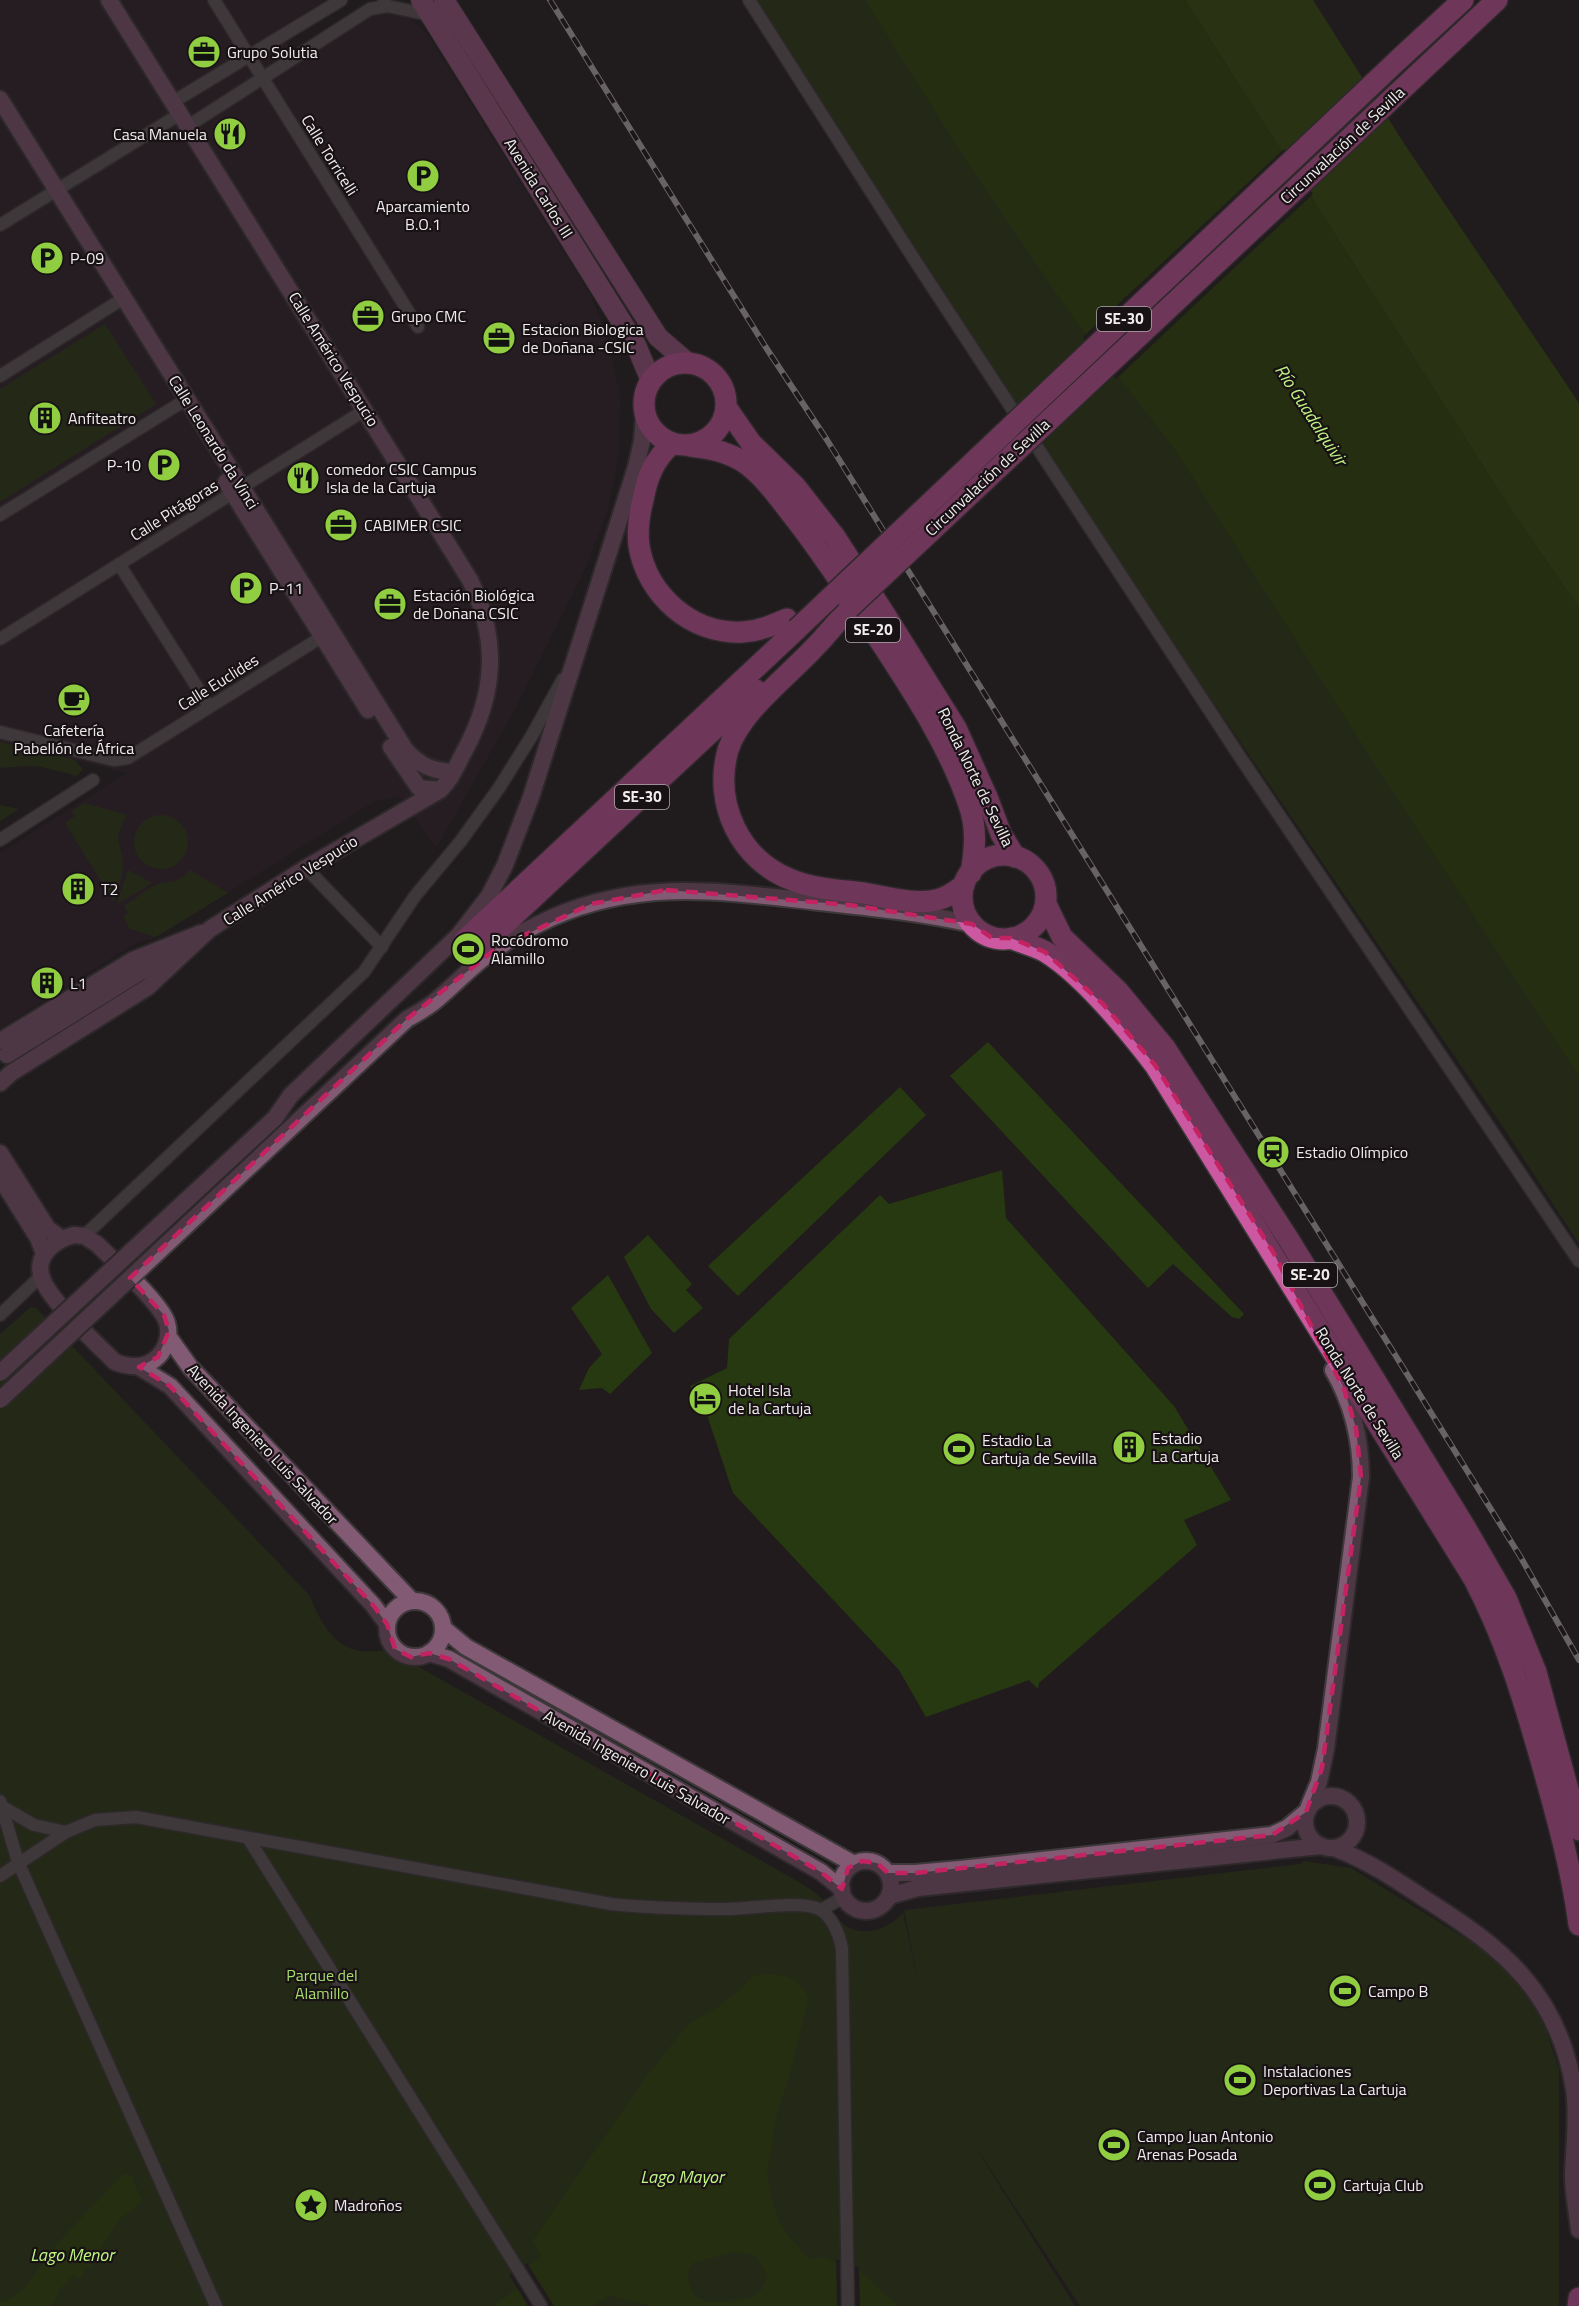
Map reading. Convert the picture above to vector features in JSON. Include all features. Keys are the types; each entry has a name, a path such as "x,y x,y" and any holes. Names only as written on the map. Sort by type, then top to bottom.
{"highway":[{"name":"Circunvalación de Sevilla","path":"470,947 802,634 850,577 1462,0"},
{"name":"Circunvalación de Sevilla","path":"802,634 849,608 1497,0"},
{"path":"644,415 645,391 651,381 661,370 674,364 688,363"},
{"name":"Ronda Norte de Sevilla","path":"688,363 712,372 720,382 725,394 726,407 751,443 795,486 835,537 956,728 1001,834 1016,857"},
{"path":"726,407 723,421 715,433 704,442 681,445 660,455 645,487 638,525 643,562 653,585 676,610 714,629 743,632 770,626 802,634 764,698 734,737 726,760 724,786 728,811 738,835 752,854 771,870 807,885 927,901 947,896 968,879"},
{"name":"Ronda Norte de Sevilla","path":"644,415 650,428 660,438 681,445 718,450 742,461 764,480 822,553 919,700 947,752 960,784 975,829 963,899 965,912 972,924 982,934 992,938 1011,938 1045,952 1061,964 1120,1022 1155,1065 1474,1579 1526,1675"},
{"name":"Ronda Norte de Sevilla","path":"968,879 980,864 991,858 1003,855 1027,862 1039,875 1046,892 1046,904 1062,937 1118,991 1165,1048 1202,1103 1465,1527 1506,1598 1534,1701 1579,1830"},
{"path":"1011,938 1034,927 1046,904"},
{"name":"Ronda Norte de Sevilla","path":"1534,1701 1579,1925"},
{"path":"1578,2306 1579,2298"}],"main road":[{"name":"Avenida Carlos III","path":"438,4 658,337 688,363"},
{"name":"Avenida Carlos III","path":"438,4 636,345 651,381"}],"street":[{"name":"Calle Américo Vespucio","path":"0,1083 11,1073 148,987 210,929 369,830 435,783 472,737 488,694 490,677 491,658 487,625 482,606 470,580 109,0"},
{"name":"Calle Torricelli","path":"213,0 418,327"},
{"path":"180,114 248,56 341,0"},
{"path":"749,0 921,269 1240,757 1579,1261"},
{"path":"0,225 180,114 262,78 370,9 385,3 438,4"},
{"name":"Calle Leonardo da Vinci","path":"0,99 53,193 326,634 405,749 435,783"},
{"name":"Calle Leonardo da Vinci","path":"0,117 53,193"},
{"path":"0,376 119,301"},
{"path":"0,515 182,402"},
{"name":"Calle Pitágoras","path":"0,639 365,410"},
{"path":"0,1400 407,1019 470,947 531,797 636,467 642,441 644,415"},
{"path":"119,564 209,706"},
{"name":"Calle Leonardo da Vinci","path":"326,634 435,783"},
{"name":"Calle Euclides","path":"0,732 114,760 128,758 326,634"},
{"path":"0,1315 41,1276 40,1268 44,1254 49,1247 61,1238 74,1235 84,1236 364,972 415,896 460,843 499,788 531,737 579,650"},
{"path":"0,840 93,780"},
{"path":"306,868 382,947"},
{"path":"0,1373 275,1118 291,1095 470,947 516,937 552,918 591,904 632,894 666,890 718,891 850,905 972,924"},
{"path":"4,1048 210,929"},
{"path":"0,1153 48,1229 61,1238"},
{"path":"0,1177 38,1238 44,1254"},
{"name":"Avenida Ingeniero Luis Salvador","path":"84,1236 97,1244 164,1315 168,1323 168,1336 190,1367 411,1600"},
{"path":"1273,1252 1316,1339 1344,1389 1361,1452 1361,1477 1326,1749 1319,1782 1308,1809 1306,1830 1310,1838 1327,1847 1365,1860 1471,1928 1517,1968 1538,1995 1557,2028 1574,2091 1573,2179 1579,2230"},
{"name":"Avenida Ingeniero Luis Salvador","path":"41,1276 49,1293 115,1362 125,1366 139,1367 170,1386 373,1605 387,1624"},
{"path":"139,1367 158,1357 165,1347 168,1336"},
{"path":"411,1600 422,1601 430,1605 437,1611 444,1628 437,1647 429,1653 411,1657 395,1649 389,1642 387,1624 395,1608 411,1600"},
{"name":"Avenida Ingeniero Luis Salvador","path":"444,1628 466,1647 854,1864"},
{"name":"Avenida Ingeniero Luis Salvador","path":"429,1653 449,1659 821,1872 843,1893"},
{"path":"888,1873 960,1869 1272,1835 1287,1828 1317,1799 1331,1795 1342,1797 1352,1806 1357,1820 1355,1830 1347,1842 1327,1847 918,1888 889,1896"},
{"path":"1,1804 34,1826 66,1832"},
{"path":"1,1804 18,1862 216,2306"},
{"path":"0,1876 66,1832 95,1820 136,1817 611,1904 657,1909 805,1905 821,1910 833,1923 839,1934 842,1948 848,2306"},
{"path":"248,1838 542,2306"},
{"path":"870,1861 877,1863 888,1873 891,1880 889,1896 885,1903 871,1911 855,1908 843,1893 844,1874 854,1864 870,1861"},
{"path":"821,1910 843,1893"}],"highlighted area":[{"path":"666,890 850,905 972,924 992,938 1011,938 1045,952 1103,1004 1155,1065 1273,1252 1344,1389 1356,1428 1361,1477 1322,1768 1306,1812 1272,1835 915,1873 888,1873 877,1863 862,1861 848,1868 842,1889 821,1872 449,1659 429,1653 411,1657 395,1649 387,1624 373,1605 170,1386 139,1367 158,1357 169,1331 164,1315 130,1278 407,1019 497,948 591,904"}],"shaded area":[{"path":"0,0 325,0 278,29 299,61 380,11 408,17 427,34 591,296 605,331 620,396 619,453 608,509 586,567 515,709 436,848 400,796 375,801 156,937 134,944 0,1028 0,853 127,773 0,742"},
{"path":"1185,0 1313,0 1405,145 1579,403 1579,608 1512,511"}],"green space":[{"path":"749,0 868,0 1076,322 1175,450 1579,1074 1579,1244 1505,1130 1004,396"},
{"path":"105,324 156,404 0,502 0,389"},
{"path":"0,742 75,760 83,769 77,776 42,767 0,768"},
{"path":"84,803 127,815 118,836 123,870 114,902 65,823 75,816 72,811"},
{"path":"0,805 19,809 0,821"},
{"path":"161,815 171,817 180,823 186,832 188,842 186,852 180,861 171,867 161,869 151,867 142,861 136,852 134,842 136,832 142,823 151,817"},
{"path":"128,870 152,883 117,904"},
{"path":"190,870 228,893 156,937 130,929 123,917 128,913 124,906 152,887 177,880"},
{"path":"988,1042 1244,1314 1239,1319 1232,1317 1173,1264 1148,1288 950,1076"},
{"path":"900,1087 926,1115 738,1296 708,1266"},
{"name":"Estadio La Cartuja de Sevilla","path":"1002,1170 1006,1218 1174,1406 1231,1500 1184,1520 1197,1545 1039,1683 1038,1689 1029,1680 926,1717 899,1670 733,1493 702,1400 697,1401 690,1386 727,1368 729,1339 880,1195 889,1204"},
{"path":"648,1235 692,1284 686,1290 703,1308 674,1333 651,1309 624,1257"},
{"path":"608,1275 652,1353 610,1394 602,1388 579,1390 589,1368 602,1354 571,1308"},
{"name":"Parque del Alamillo","path":"31,1307 36,1308 310,1596 322,1622 342,1644 360,1651 389,1650 798,1881 818,1895 836,1917 855,1930 872,1931 888,1924 903,1913 918,1981 904,1910 1300,1864 1304,1861 1351,1868 1478,1946 1509,1973 1530,2001 1545,2026 1559,2070 1559,2306 1080,2306 973,2143 1075,2306 0,2306 0,1334"}],"water":[{"name":"Río Guadalquivir","path":"865,0 1185,0 1512,511 1579,608 1579,1076 1369,755 1175,450 1076,322 964,157"},
{"name":"Lago Mayor","path":"769,1974 790,1978 801,1986 808,1999 788,2081 775,2121 767,2175 772,2202 784,2231 806,2256 814,2259 823,2257 860,2271 898,2306 651,2306 610,2295 593,2306 493,2306 518,2288 512,2277 542,2257 533,2240 647,2076 689,2023 714,2010 741,1989 752,1976","holes":["734,2252 755,2255 767,2273 759,2292 750,2298 713,2302 699,2298 690,2287 688,2272 693,2263"]},
{"name":"Lago Menor","path":"123,2175 132,2176 142,2202 119,2219 90,2268 87,2266 82,2272 84,2274 78,2279 73,2275 62,2287 51,2306 0,2306 0,2302 19,2293 27,2286 58,2243"}],"pier":[{"path":"1284,149 1313,194 1116,379 1083,337"},
{"path":"836,2259 859,2267 860,2306 837,2306"},
{"path":"527,2263 554,2306 528,2306 509,2275"}],"railway":[{"path":"550,0 765,346 827,440 1520,1556 1579,1660"}],"place":[{"name":"Grupo Solutia","path":"204,52"},
{"name":"Casa Manuela","path":"230,134"},
{"name":"Aparcamiento B.O.1","path":"423,176"},
{"name":"P-09","path":"47,258"},
{"name":"Grupo CMC","path":"368,316"},
{"name":"Estacion Biologica de Doñana -CSIC","path":"499,338"},
{"name":"Anfiteatro","path":"45,418"},
{"name":"P-10","path":"164,465"},
{"name":"comedor CSIC Campus Isla de la Cartuja","path":"303,478"},
{"name":"CABIMER CSIC","path":"341,525"},
{"name":"P-11","path":"246,588"},
{"name":"Estación Biológica de Doñana CSIC","path":"390,604"},
{"name":"Cafetería Pabellón de África","path":"74,700"},
{"name":"T2","path":"78,889"},
{"name":"Rocódromo Alamillo","path":"468,949"},
{"name":"L1","path":"47,983"},
{"name":"Estadio Olímpico","path":"1273,1152"},
{"name":"Hotel Isla de la Cartuja","path":"705,1399"},
{"name":"Estadio La Cartuja","path":"1129,1447"},
{"name":"Estadio La Cartuja de Sevilla","path":"959,1449"},
{"name":"Campo B","path":"1345,1991"},
{"name":"Instalaciones Deportivas La Cartuja","path":"1240,2080"},
{"name":"Campo Juan Antonio Arenas Posada","path":"1114,2145"},
{"name":"Cartuja Club","path":"1320,2185"},
{"name":"Madroños","path":"311,2205"}]}
